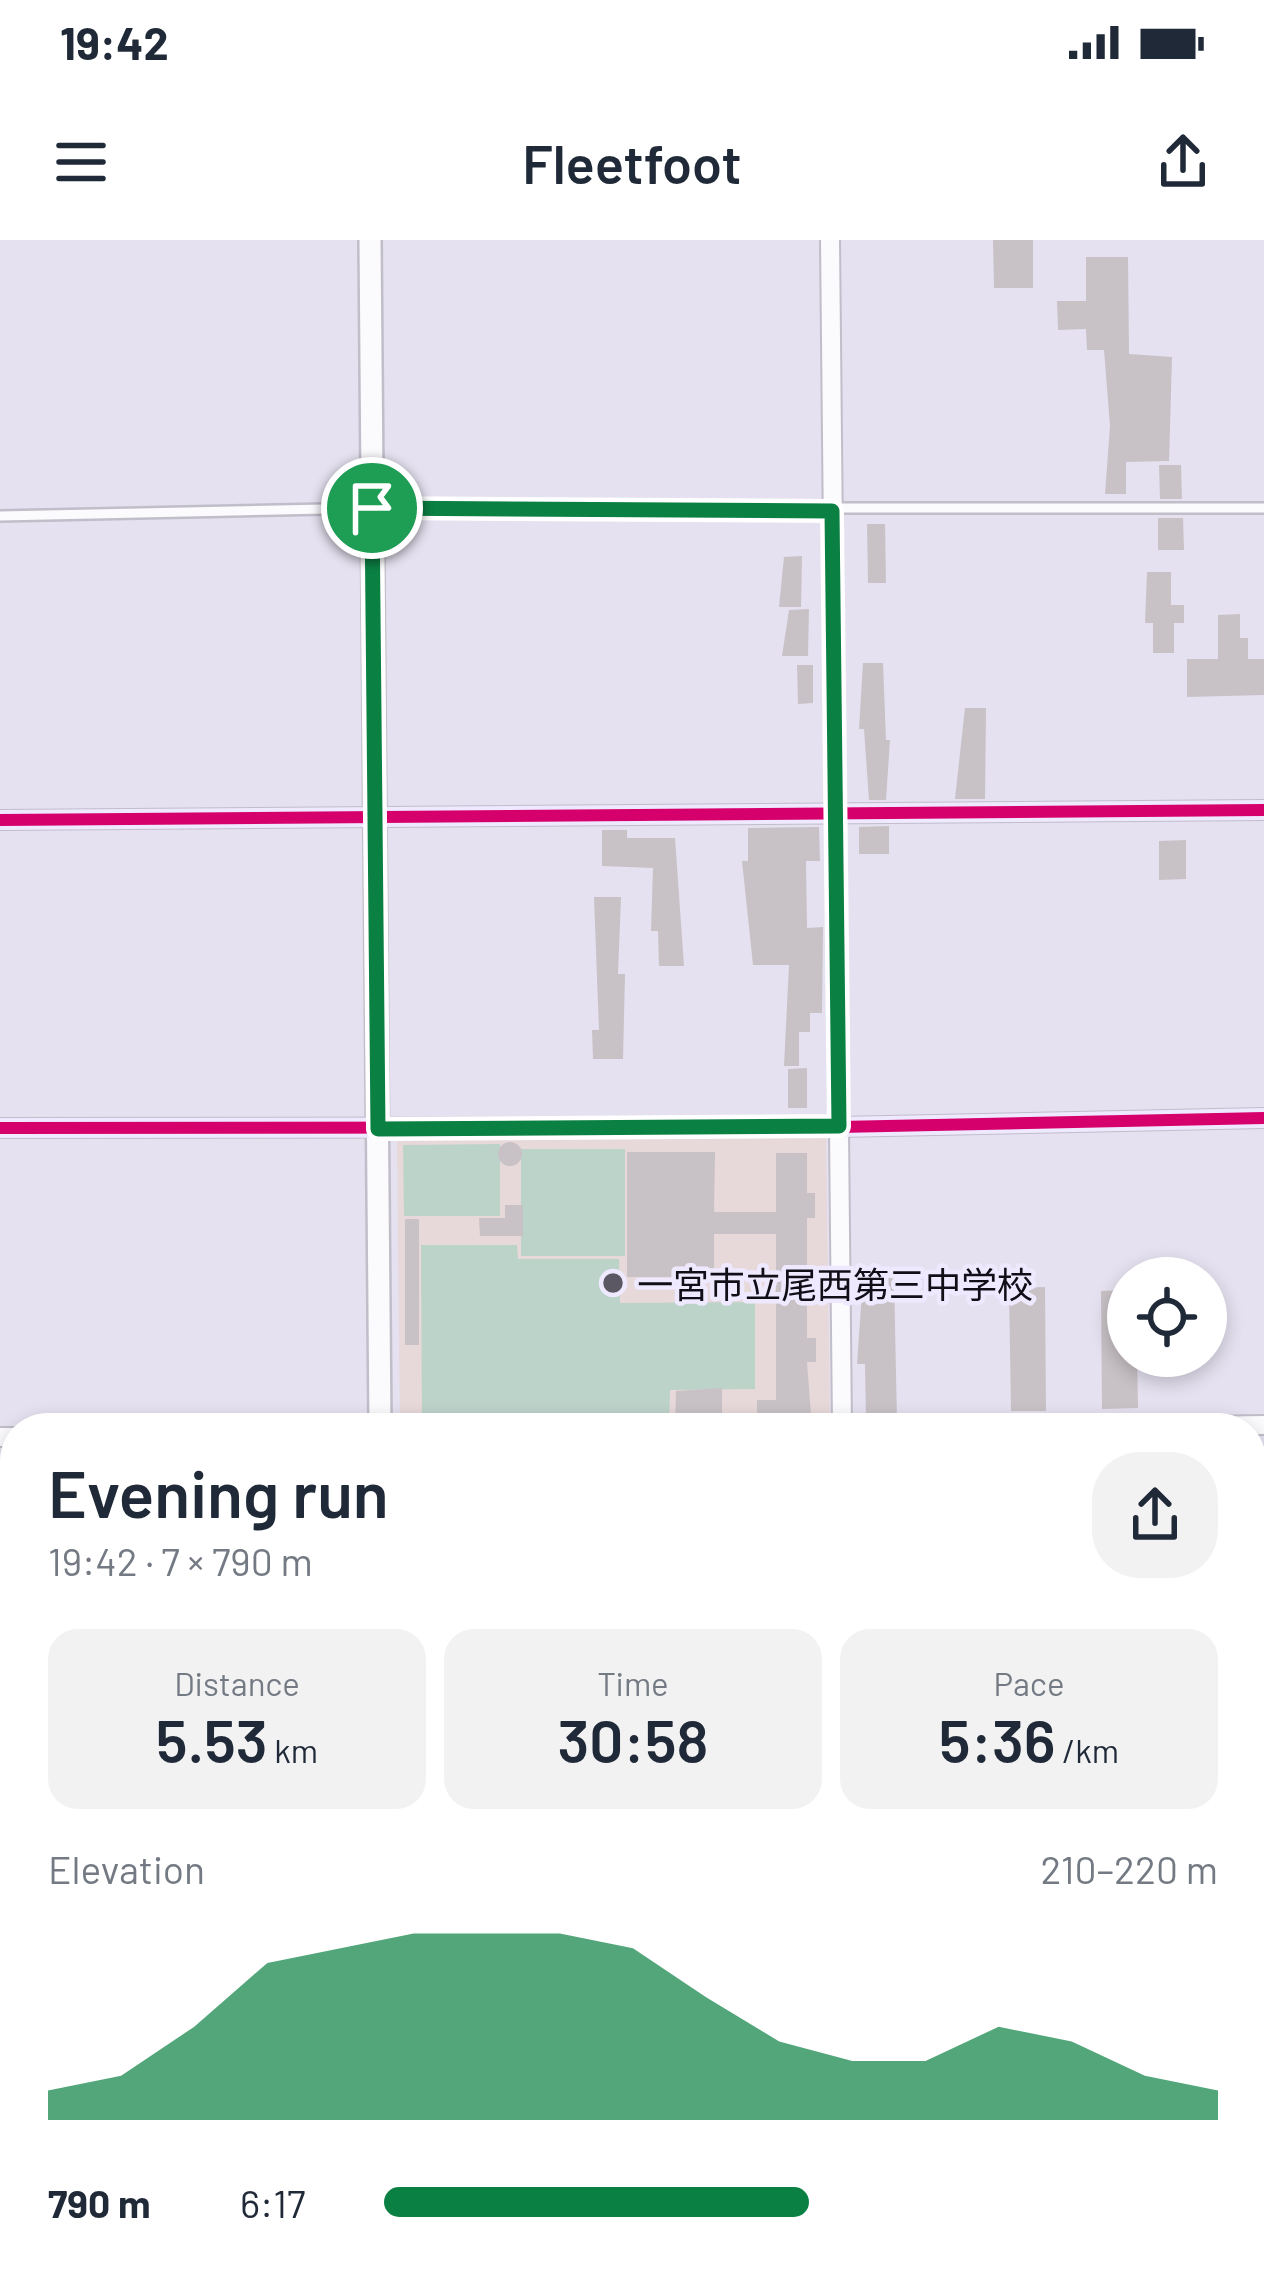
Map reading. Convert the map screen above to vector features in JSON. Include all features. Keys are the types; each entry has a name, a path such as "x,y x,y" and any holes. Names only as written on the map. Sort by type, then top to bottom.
{"street":[{"path":"370,240 380,1413"},
{"path":"830,240 842,1413"},
{"path":"0,820 1264,810"},
{"path":"0,1128 839,1126 1264,1118"}],"lane":[{"path":"0,516 372,508 1264,508"}],"shaded area":[{"name":"一宮市立尾西第三中学校","path":"826,1134 830,1413 400,1413 397,1139"}],"green space":[{"path":"500,1144 500,1216 404,1216 403,1145"},
{"path":"521,1149 625,1149 625,1256 521,1256"},
{"path":"421,1245 517,1245 518,1259 619,1259 620,1303 755,1302 755,1389 670,1390 669,1413 422,1413"}],"building":[{"path":"993,240 1033,240 1033,288 994,288"},
{"path":"1086,257 1128,257 1129,354 1172,357 1169,461 1126,462 1126,494 1105,494 1110,426 1104,350 1087,350 1086,329 1058,330 1057,301 1086,301"},
{"path":"1159,465 1181,465 1182,499 1160,499"},
{"path":"1158,518 1183,518 1184,550 1158,550"},
{"path":"867,524 885,524 886,583 868,583"},
{"path":"802,556 801,607 779,607 784,557"},
{"path":"1147,572 1171,572 1171,605 1184,605 1184,623 1174,623 1174,653 1153,653 1153,623 1145,623"},
{"path":"809,609 808,656 782,656 789,610"},
{"path":"1240,614 1240,638 1248,638 1248,659 1264,659 1264,695 1187,697 1187,659 1218,659 1218,615"},
{"path":"863,663 883,663 886,740 890,740 886,800 869,800 864,729 859,729"},
{"path":"797,665 813,665 813,703 798,704"},
{"path":"965,708 986,708 985,799 955,799"},
{"path":"889,826 889,854 859,854 859,827"},
{"path":"819,827 820,861 806,861 807,928 823,927 822,1013 810,1013 810,1032 799,1032 799,1066 784,1066 789,965 753,965 742,861 748,861 748,828"},
{"path":"602,830 627,830 627,838 675,838 684,966 659,966 658,931 651,931 653,868 602,866"},
{"path":"1186,840 1186,879 1159,880 1159,841"},
{"path":"594,897 621,897 618,974 625,974 623,1059 593,1059 592,1030 599,1030"},
{"path":"807,1068 807,1108 788,1108 788,1069"},
{"path":"510,1142 519,1145 519,1163 510,1166 501,1163 498,1154 501,1145"},
{"path":"627,1152 715,1152 714,1212 776,1212 776,1153 807,1153 807,1193 815,1193 815,1218 807,1218 807,1338 816,1338 816,1362 807,1362 811,1413 757,1413 757,1400 776,1400 776,1234 714,1234 714,1277 627,1277"},
{"path":"505,1205 523,1205 523,1236 480,1236 479,1218 505,1218"},
{"path":"405,1219 419,1219 419,1345 405,1345"},
{"path":"863,1278 894,1278 897,1413 866,1413 865,1364 857,1364"},
{"path":"1045,1287 1046,1411 1011,1411 1009,1288"},
{"path":"1101,1291 1107,1291 1107,1377 1137,1377 1138,1408 1102,1409"},
{"path":"722,1388 722,1413 675,1413 676,1391"}],"cycle path":[{"path":"0,820 1264,810"},
{"path":"0,1128 839,1127 1264,1118"}],"place":[{"name":"一宮市立尾西第三中学校","path":"613,1283"}],"route":[{"path":"372,508 832,511 839,1126 378,1129 372,508"}]}
